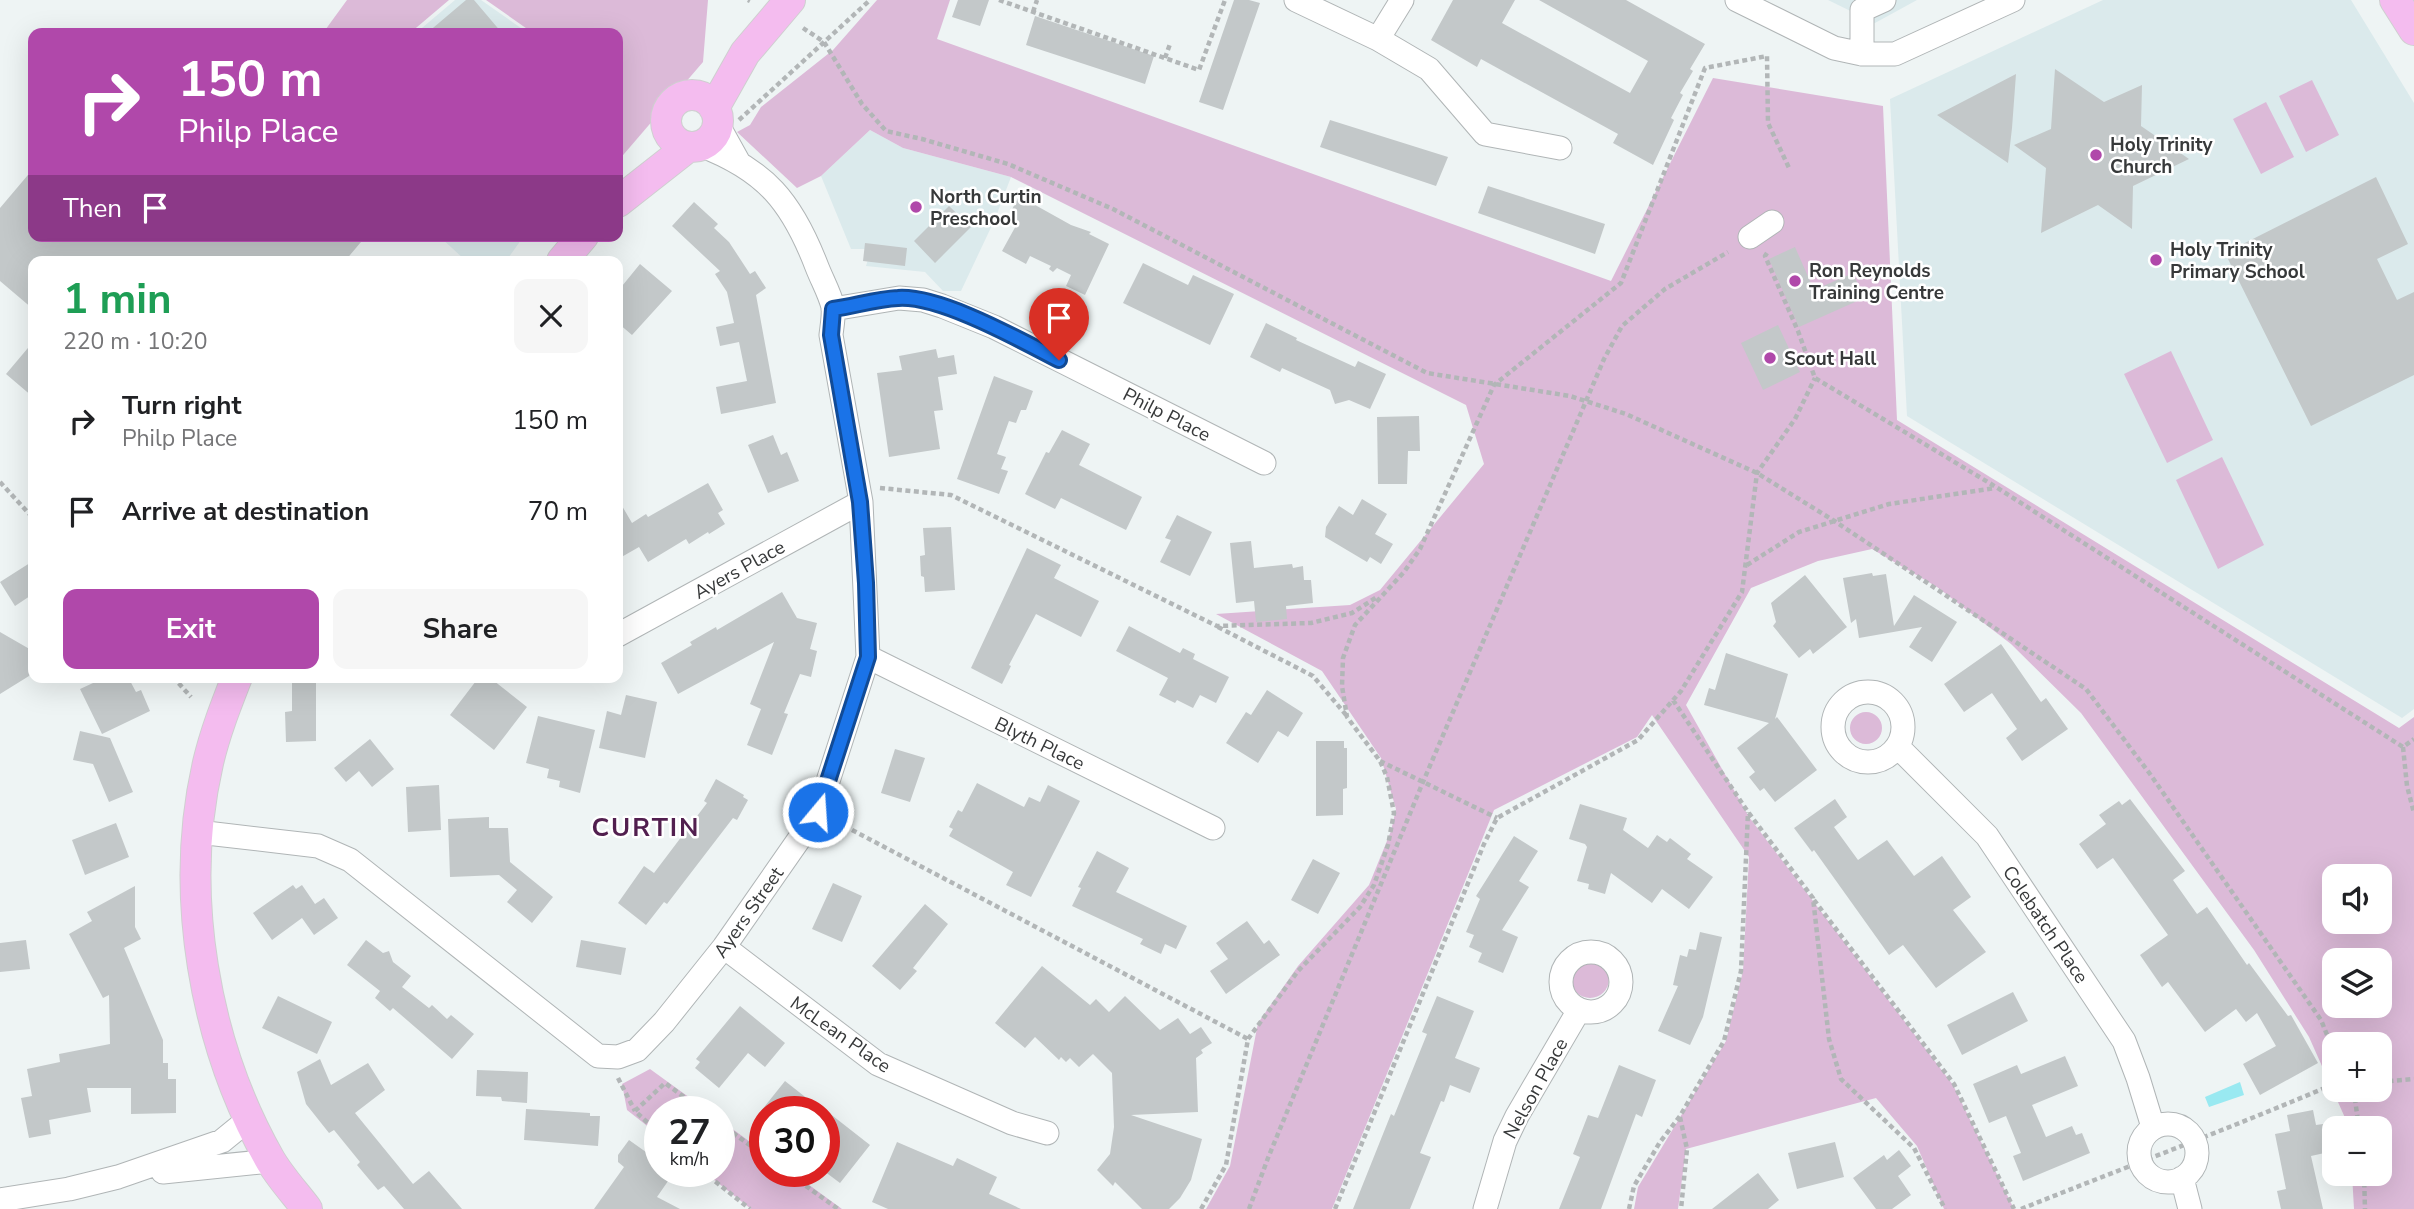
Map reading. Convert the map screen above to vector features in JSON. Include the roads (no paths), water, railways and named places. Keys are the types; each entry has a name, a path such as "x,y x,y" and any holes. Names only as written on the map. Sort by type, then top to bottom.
{"main road":[{"path":"623,198 703,130 745,53 790,0"},
{"path":"2395,0 2414,30"},
{"path":"703,130 665,120 672,104 745,53"},
{"path":"687,95 702,96 703,130"},
{"path":"623,190 703,130"},
{"path":"566,256 578,242"},
{"path":"235,683 208,764 198,832 196,890 200,942 209,1002 222,1053 249,1119 270,1161 307,1209"}],"street":[{"path":"1296,0 1378,39 1429,69 1485,134 1560,148"},
{"path":"1378,39 1402,0"},
{"path":"1737,0 1834,48 1862,54 1895,54 2012,0"},
{"path":"1862,54 1863,10 1884,0"},
{"name":"Ayers Street","path":"198,832 318,846 350,860 598,1056 618,1057 637,1050 664,1022 724,947 818,812 868,657 865,494 831,335 833,309 802,229 789,209 764,181 703,130"},
{"path":"1750,237 1772,222"},
{"name":"Philp Place","path":"833,309 899,298 923,300 942,306 1005,333 1264,463"},
{"name":"Ayers Place","path":"623,632 865,494"},
{"name":"Blyth Place","path":"868,657 1213,828"},
{"name":"Colebatch Place","path":"1898,747 1987,836 2124,1041 2153,1127"},
{"name":"McLean Place","path":"724,947 878,1064 1012,1123 1047,1133"},
{"name":"Nelson Place","path":"1485,1209 1501,1153 1517,1116 1578,1010"},
{"path":"0,1200 68,1199 118,1177 222,1141 249,1119"},
{"path":"2173,1124 2202,1139 2196,1163 2182,1178 2163,1182 2145,1172 2140,1161 2140,1143 2153,1127 2173,1124"},
{"path":"118,1177 270,1161"},
{"path":"2182,1178 2190,1209"}],"water":[{"path":"2240,1082 2244,1095 2209,1107 2205,1097"}],"place":[{"name":"Holy Trinity Church","path":"2096,155"},
{"name":"North Curtin Preschool","path":"916,207"},
{"name":"Holy Trinity Primary School","path":"2156,260"},
{"name":"Ron Reynolds Training Centre","path":"1795,281"},
{"name":"Scout Hall","path":"1770,358"}],"district":[{"name":"CURTIN","path":"646,827"}]}
